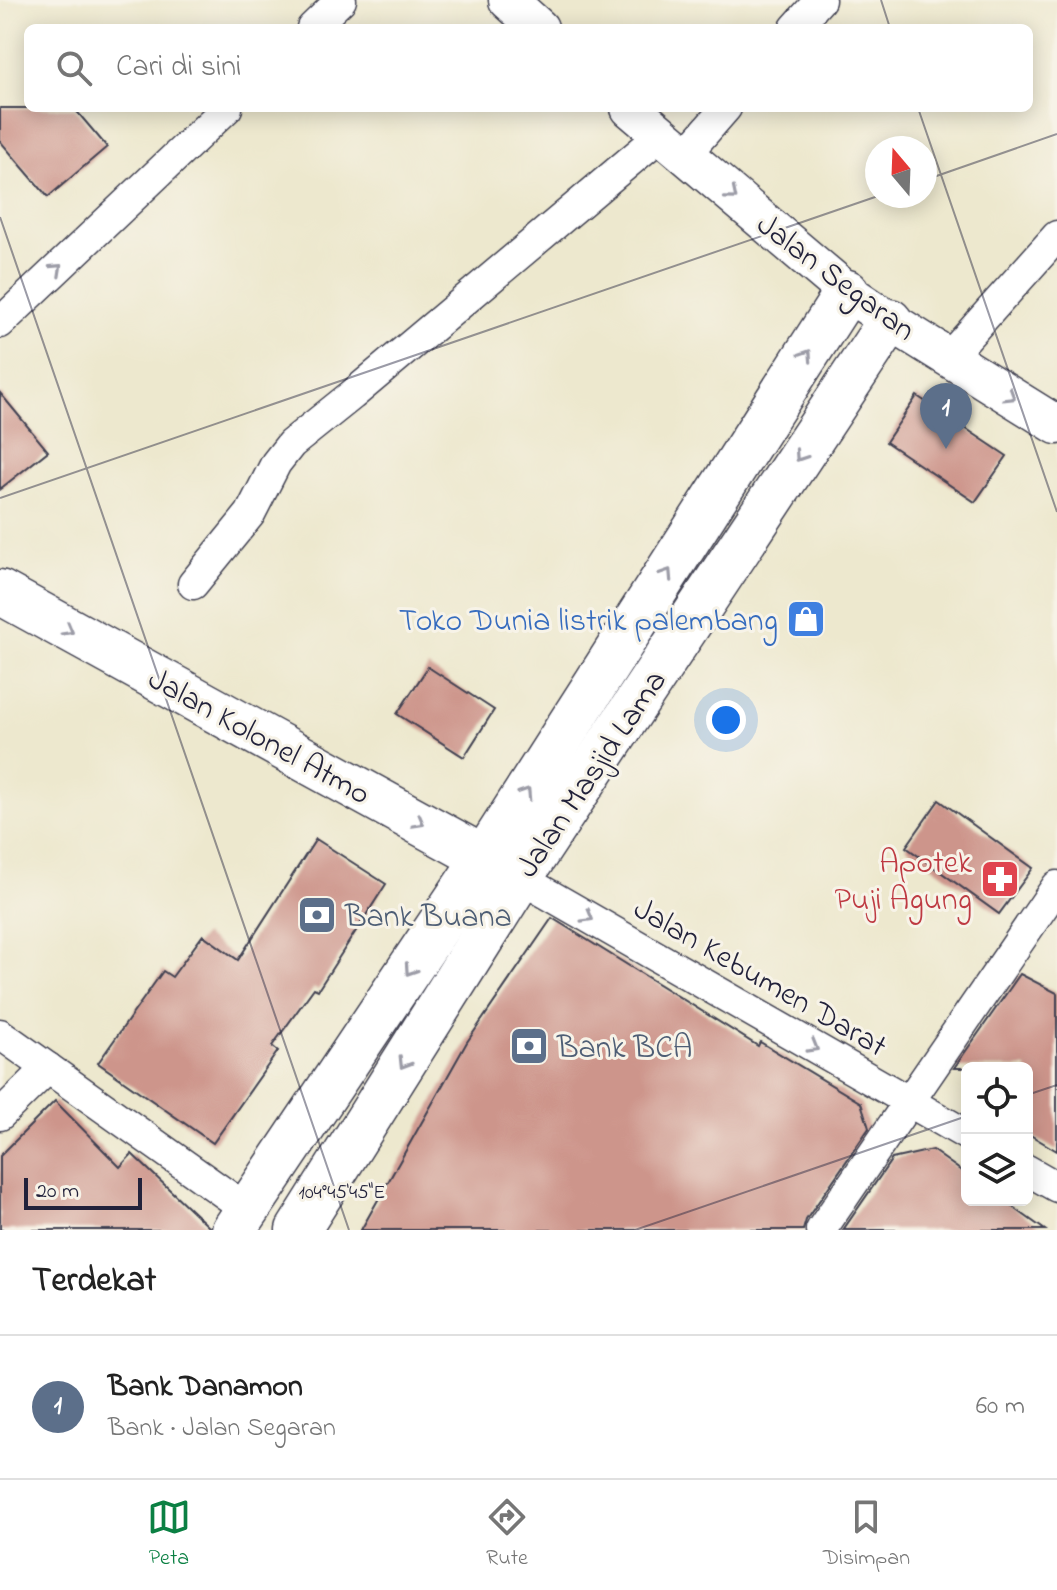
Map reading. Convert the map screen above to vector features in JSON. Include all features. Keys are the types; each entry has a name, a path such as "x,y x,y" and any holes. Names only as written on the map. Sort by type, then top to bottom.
{"main road":[{"path":"241,1220 502,868 616,652 847,292"},
{"name":"Jalan Masjid Lama","path":"298,1230 502,868 657,672 890,321"},
{"path":"712,502 752,529"},
{"name":"Jalan Kolonel Atmo","path":"0,592 502,868"},
{"path":"616,652 657,672"}],"street":[{"path":"316,24 341,0"},
{"path":"508,0 535,24"},
{"path":"799,24 820,0"},
{"path":"0,323 223,112"},
{"name":"Jalan Segaran","path":"635,112 847,292 1057,425"},
{"path":"193,584 250,514 276,463 291,444 673,145 720,112"},
{"path":"948,358 1057,236"},
{"name":"Jalan Kebumen Darat","path":"502,868 965,1134"},
{"path":"821,1230 1057,886"},
{"path":"0,1034 48,1068 241,1220"},
{"path":"0,1115 48,1068"},
{"path":"1033,1173 1057,1187"}],"building":[{"path":"0,108 24,108 24,112 77,112 107,147 48,197 0,141"},
{"path":"0,393 48,451 0,489"},
{"path":"917,396 1007,456 975,502 886,442"},
{"path":"428,667 494,710 464,757 397,714"},
{"path":"939,800 1033,868 999,914 906,847"},
{"path":"316,839 386,884 318,990 314,988 272,1046 278,1051 213,1143 98,1063 163,971 172,977 203,935 238,960"},
{"path":"552,918 758,1046 760,1042 861,1103 869,1128 806,1220 803,1230 361,1230 467,1042"},
{"path":"1020,974 1057,993 1057,1151 1033,1137 1033,1062 961,1062 961,1068 954,1068"},
{"path":"55,1101 120,1167 132,1154 209,1230 0,1230 0,1156"},
{"path":"932,1150 961,1171 961,1206 1011,1206 1045,1230 843,1230 892,1159"}],"place":[{"name":"Bank Danamon","path":"946,449"},
{"name":"Toko Dunia listrik palembang","path":"806,619"},
{"name":"Apotek Puji Agung","path":"1000,879"},
{"name":"Bank Buana","path":"317,915"},
{"name":"Bank BCA","path":"529,1046"}]}
